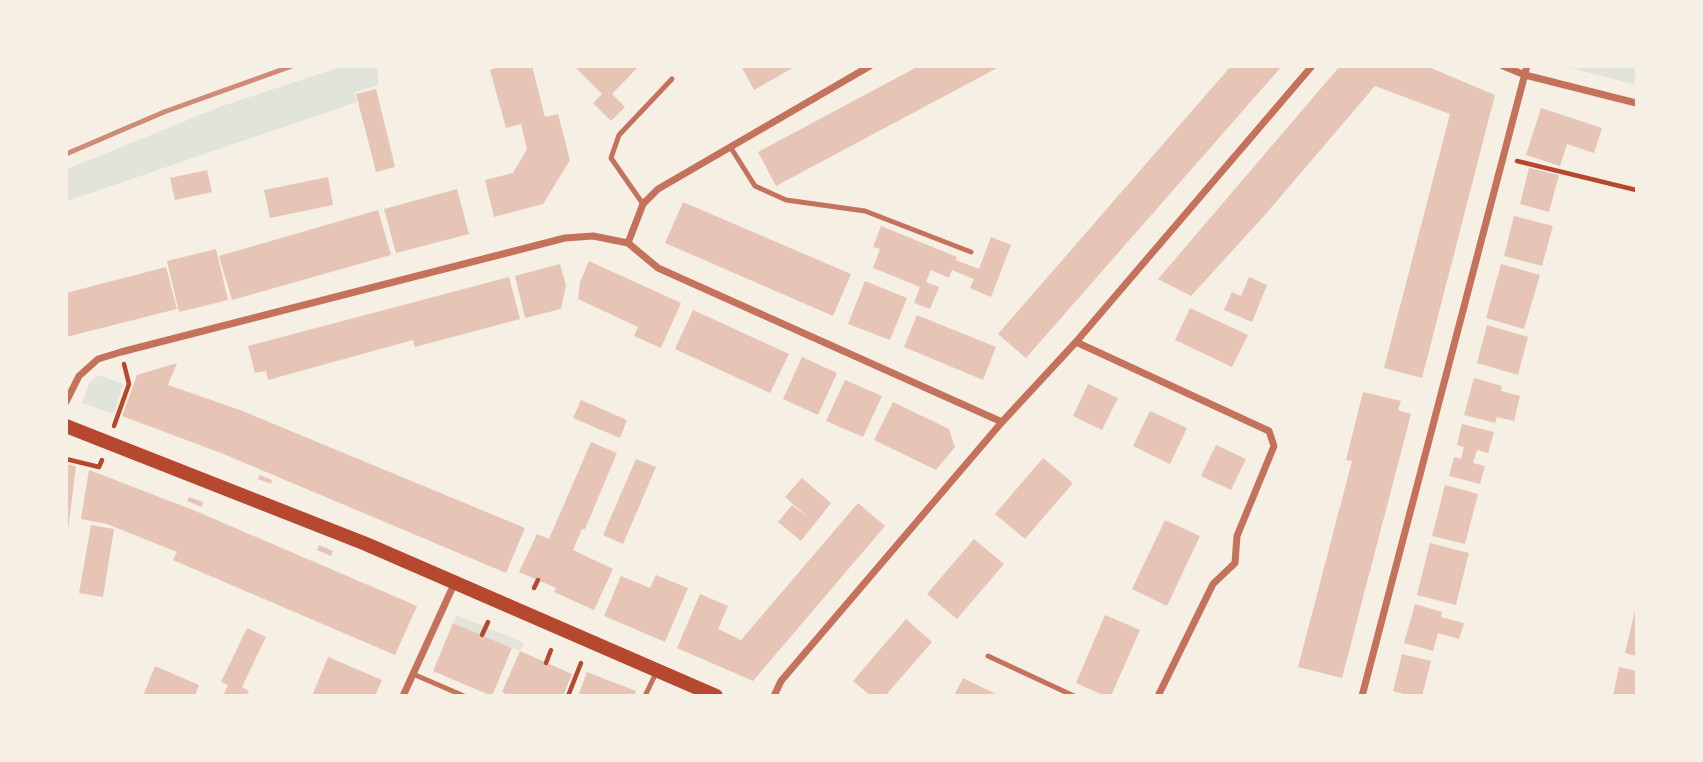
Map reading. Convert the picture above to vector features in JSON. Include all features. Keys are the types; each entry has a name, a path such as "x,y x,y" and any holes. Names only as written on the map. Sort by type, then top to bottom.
{"main road":[{"path":"66,426 302,517 716,695"}],"street":[{"path":"628,243 643,204 658,189 870,66"},
{"path":"774,695 781,681 1002,422 1076,342 1312,66"},
{"path":"1503,66 1636,103"},
{"path":"1362,695 1526,71"},
{"path":"66,402 79,376 98,359 565,238 593,236 628,243 659,268 1002,422"},
{"path":"1076,342 1269,430 1274,446 1237,536 1235,563 1213,584 1158,695"},
{"path":"403,695 455,581"}],"lane":[{"path":"643,204 611,158 619,135 672,79"},
{"path":"731,148 755,186 786,200 865,211 971,252"},
{"path":"988,656 1074,695"},
{"path":"645,695 658,670"},
{"path":"413,674 464,695"}],"path":[{"path":"1502,157 1636,190"},
{"path":"117,419 129,384 121,352"},
{"path":"66,459 99,467"},
{"path":"534,588 538,580"},
{"path":"482,635 488,622"},
{"path":"546,663 551,650"},
{"path":"570,695 581,663"}],"shaded area":[{"path":"340,67 378,67 378,85 354,93 357,102 67,201 67,169 222,106"},
{"path":"1567,67 1636,67 1636,85"},
{"path":"98,375 123,384 114,414 82,403 89,383"},
{"path":"457,615 524,643 520,651 453,623"}],"building":[{"path":"502,66 532,66 545,117 558,114 570,160 543,204 494,217 485,180 513,173 527,149 521,124 506,128 490,70"},
{"path":"639,66 612,94 625,107 611,121 593,103 602,94 576,68"},
{"path":"741,66 796,66 754,90"},
{"path":"919,66 1001,66 776,186 758,152"},
{"path":"1231,66 1282,66 1026,358 998,334"},
{"path":"1340,66 1426,66 1495,95 1422,378 1384,368 1450,114 1375,86 1264,216 1191,296 1158,279"},
{"path":"376,89 395,167 376,172 356,94"},
{"path":"1541,108 1602,128 1594,153 1567,144 1560,166 1526,155"},
{"path":"1529,168 1559,175 1549,212 1520,204"},
{"path":"207,170 212,192 175,200 170,178"},
{"path":"328,177 333,205 270,218 264,190"},
{"path":"457,189 469,234 396,253 384,209"},
{"path":"683,202 851,274 833,316 665,243"},
{"path":"378,210 391,255 232,300 219,256"},
{"path":"1514,216 1553,226 1542,266 1504,256"},
{"path":"881,226 957,257 956,260 979,269 991,237 1011,245 991,297 970,288 974,279 952,270 949,278 931,270 926,282 939,287 930,309 914,303 920,287 873,268 880,249 873,247"},
{"path":"216,249 228,300 179,312 167,261"},
{"path":"589,261 681,303 661,348 634,336 638,327 578,299 580,282"},
{"path":"560,264 566,285 561,309 525,318 515,276"},
{"path":"1501,264 1540,275 1524,329 1486,318"},
{"path":"166,267 177,309 66,337 66,293"},
{"path":"509,277 520,319 415,347 413,340 268,380 266,371 255,373 248,346"},
{"path":"1249,277 1267,285 1252,322 1224,310 1232,292 1241,296"},
{"path":"865,281 907,298 890,340 848,324"},
{"path":"1190,308 1248,335 1232,367 1175,340"},
{"path":"693,310 789,354 770,393 675,349"},
{"path":"917,315 996,347 983,380 904,347"},
{"path":"1487,325 1528,337 1518,375 1477,363"},
{"path":"802,357 837,373 818,415 783,399"},
{"path":"177,363 168,385 240,410 525,528 506,573 221,453 122,416 137,375"},
{"path":"1474,378 1502,386 1501,391 1520,396 1514,421 1497,417 1495,423 1464,415"},
{"path":"845,380 882,396 863,437 826,421"},
{"path":"1088,384 1118,398 1102,430 1073,416"},
{"path":"1363,392 1401,401 1398,410 1411,414 1342,678 1298,667 1352,461 1346,460"},
{"path":"581,400 627,420 620,438 573,418"},
{"path":"893,402 949,429 955,447 936,470 874,440"},
{"path":"1150,411 1187,428 1170,464 1133,446"},
{"path":"1462,424 1494,432 1488,453 1477,450 1473,463 1485,466 1480,484 1449,476 1454,457 1461,459 1464,447 1457,445"},
{"path":"591,442 617,453 585,529 582,529 573,550 613,569 594,610 554,592 556,588 519,572 537,534 549,539"},
{"path":"1216,445 1246,459 1231,490 1201,476"},
{"path":"1043,458 1073,483 1025,539 995,514"},
{"path":"636,459 656,467 623,544 603,535"},
{"path":"66,464 76,466 68,530 66,530"},
{"path":"89,470 193,510 417,606 395,655 173,560 177,552 107,524 81,519"},
{"path":"260,475 272,480 271,484 258,479"},
{"path":"802,478 831,503 801,541 778,522 792,505 809,518 785,497"},
{"path":"1445,485 1478,494 1465,544 1432,536"},
{"path":"189,497 203,502 202,507 187,501"},
{"path":"858,503 885,526 753,681 677,648 700,594 728,606 718,629 741,640"},
{"path":"1165,520 1200,536 1167,606 1132,589"},
{"path":"91,525 114,529 103,597 79,593"},
{"path":"974,539 1004,564 957,619 927,594"},
{"path":"1430,543 1469,553 1456,605 1417,595"},
{"path":"319,545 333,551 331,556 317,550"},
{"path":"656,575 688,588 665,642 604,616 621,576 650,588"},
{"path":"1415,604 1442,612 1441,617 1464,623 1459,639 1438,633 1433,651 1404,643"},
{"path":"1636,611 1636,656 1625,653"},
{"path":"1105,615 1140,630 1111,696 1076,683"},
{"path":"906,619 932,642 885,696 871,696 853,681"},
{"path":"453,623 512,648 492,696 433,671"},
{"path":"247,628 266,637 242,687 249,691 246,696 223,696 228,685 221,682"},
{"path":"520,651 572,674 563,696 510,696 502,692"},
{"path":"1402,654 1431,661 1422,696 1393,691"},
{"path":"328,657 382,680 375,696 312,696"},
{"path":"155,666 199,685 195,696 143,696"},
{"path":"1619,667 1636,671 1636,696 1613,696"},
{"path":"587,672 636,691 634,696 578,696"},
{"path":"963,678 1000,696 954,696"}],"railway":[{"path":"66,154 164,112 292,66"}]}
